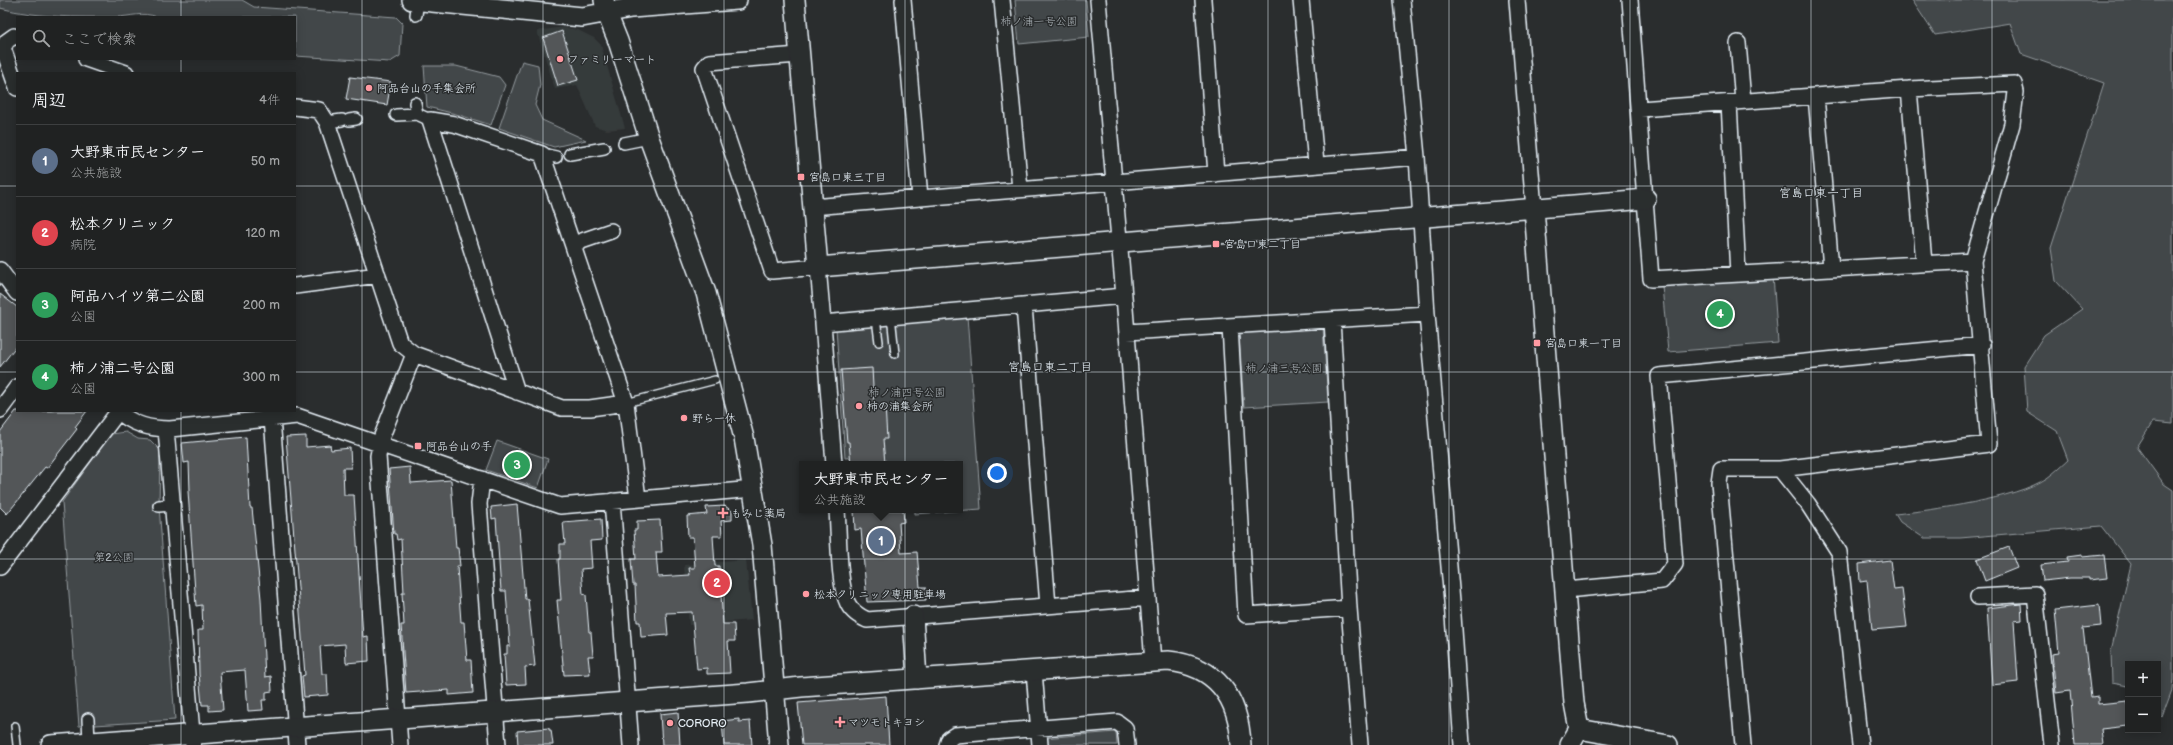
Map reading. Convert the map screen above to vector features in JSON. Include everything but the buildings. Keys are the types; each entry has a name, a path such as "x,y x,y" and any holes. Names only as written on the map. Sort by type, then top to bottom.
{"street":[{"path":"415,5 582,17 605,6 737,0"},
{"path":"795,0 834,461"},
{"path":"903,0 920,198"},
{"path":"1002,0 1020,189"},
{"path":"1098,0 1120,242 1153,662"},
{"path":"1203,0 1216,174"},
{"path":"1301,0 1316,164"},
{"path":"1402,0 1417,157 1427,314 1452,600 1462,745"},
{"path":"1517,0 1566,590 1575,737 1668,745"},
{"path":"1630,0 1640,109 1652,279 1973,261"},
{"path":"605,6 618,41 649,138 706,293 744,438 754,490 763,553 779,745"},
{"path":"16,37 14,36 7,42 3,48 16,85"},
{"path":"1738,43 1736,102 1738,274"},
{"path":"799,55 709,62 704,68 772,271 1646,199"},
{"path":"88,60 112,70"},
{"path":"1640,109 1910,89 2014,84 2016,92 2012,124 1973,261 1982,345 1989,444 1780,469 1721,469 1719,483 1743,745"},
{"path":"1910,89 1924,263"},
{"path":"1816,96 1832,268"},
{"path":"415,103 424,117 516,392"},
{"path":"296,107 319,110 327,122 400,343 414,354 562,408 590,408 626,403"},
{"path":"396,115 424,117 454,124 549,155 573,244 626,403 638,499"},
{"path":"327,122 349,120"},
{"path":"624,143 649,138"},
{"path":"570,154 604,148"},
{"path":"812,207 1216,174 1316,164 1417,157"},
{"path":"573,244 611,231"},
{"path":"0,270 16,292"},
{"path":"296,286 378,275"},
{"path":"823,323 882,319 1124,296"},
{"path":"1024,306 1048,606"},
{"path":"1127,332 1427,314"},
{"path":"1332,320 1360,745"},
{"path":"1230,326 1246,615 1350,608"},
{"path":"1566,590 1662,581 1675,564 1659,376 1982,345"},
{"path":"400,745 378,466 380,444 414,354"},
{"path":"0,410 16,388"},
{"path":"0,567 117,412"},
{"path":"119,412 138,425 166,429 297,416 555,505 612,502 754,490"},
{"path":"272,418 296,736"},
{"path":"166,429 166,506 192,740"},
{"path":"1780,469 1808,504 1839,552 1860,745"},
{"path":"482,479 479,504 498,745"},
{"path":"612,502 632,745"},
{"path":"837,513 843,590 848,605 855,614 867,620 1147,598"},
{"path":"1978,597 2035,594 2052,745"},
{"path":"913,616 917,679"},
{"path":"51,745 296,736 398,720 748,693 774,689 1168,661 1185,664 1201,670 1215,680 1227,693 1235,708 1240,725 1241,745"},
{"path":"1034,671 1040,745"},
{"path":"88,719 89,744"},
{"path":"947,745 949,739 955,735 1038,730 1059,732 1117,722 1125,728 1127,745"}],"lane":[{"path":"879,342 882,319 892,325 895,354"},
{"path":"626,403 715,380"},
{"path":"15,726 17,745"}],"shaded area":[{"path":"563,27 578,30 594,38 601,45 625,128 607,130 595,126 577,85 555,89 537,31"},
{"path":"746,560 752,620 689,625 684,565"}],"green space":[{"path":"0,0 242,0 254,7 396,17 402,23 400,56 390,62 296,56 296,16 154,16 142,14 128,16 57,16 29,14 0,8"},
{"name":"柿ノ浦一号公園","path":"1015,0 1086,0 1089,37 1019,44"},
{"path":"1912,0 2173,0 2173,424 2153,422 2137,447 2164,484 2173,490 2173,680 2172,690 2162,717 2161,661 2125,661 2125,685 2112,683 2111,651 2131,564 2101,526 1960,538 1924,538 1900,522 1895,514 1930,510 1974,502 2016,492 2047,478 2068,460 2057,431 2027,412 2024,366 2044,335 2082,309 2056,281 2051,248 2104,83 2021,54 2010,23 1935,35"},
{"path":"522,61 538,65 540,85 535,105 542,120 586,140 554,147 499,128"},
{"path":"424,66 456,66 499,77 505,85 491,125 427,107"},
{"path":"1773,276 1778,343 1668,352 1662,286"},
{"name":"柿ノ浦四号公園","path":"967,316 981,509 963,510 963,461 885,461 884,455 845,458 836,328"},
{"name":"柿ノ浦三号公園","path":"1323,328 1328,402 1244,407 1239,333"},
{"name":"第2公園","path":"126,432 138,439 150,440 160,450 159,506 175,720 79,726 62,502 111,434"},
{"path":"497,441 548,459 538,488 486,470"},
{"path":"1116,732 1117,745 1044,745 1043,738"}],"place":[{"name":"ファミリーマート","path":"560,59"},
{"name":"阿品台山の手集会所","path":"369,88"},
{"name":"宮島口東三丁目","path":"801,177"},
{"name":"宮島口東二丁目","path":"1216,244"},
{"name":"柿ノ浦二号公園","path":"1720,314"},
{"name":"宮島口東一丁目","path":"1537,343"},
{"name":"柿の浦集会所","path":"859,406"},
{"name":"野ら一休","path":"684,418"},
{"name":"阿品台山の手","path":"418,446"},
{"name":"阿品ハイツ第二公園","path":"517,465"},
{"name":"もみじ薬局","path":"723,513"},
{"name":"大野東市民センター","path":"881,541"},
{"name":"松本クリニック","path":"717,583"},
{"name":"松本クリニック専用駐車場","path":"806,594"},
{"name":"マツモトキヨシ","path":"840,722"},
{"name":"CORORO","path":"670,723"}],"district":[{"name":"宮島口東一丁目","path":"1821,193"},
{"name":"宮島口東二丁目","path":"1050,367"}]}
